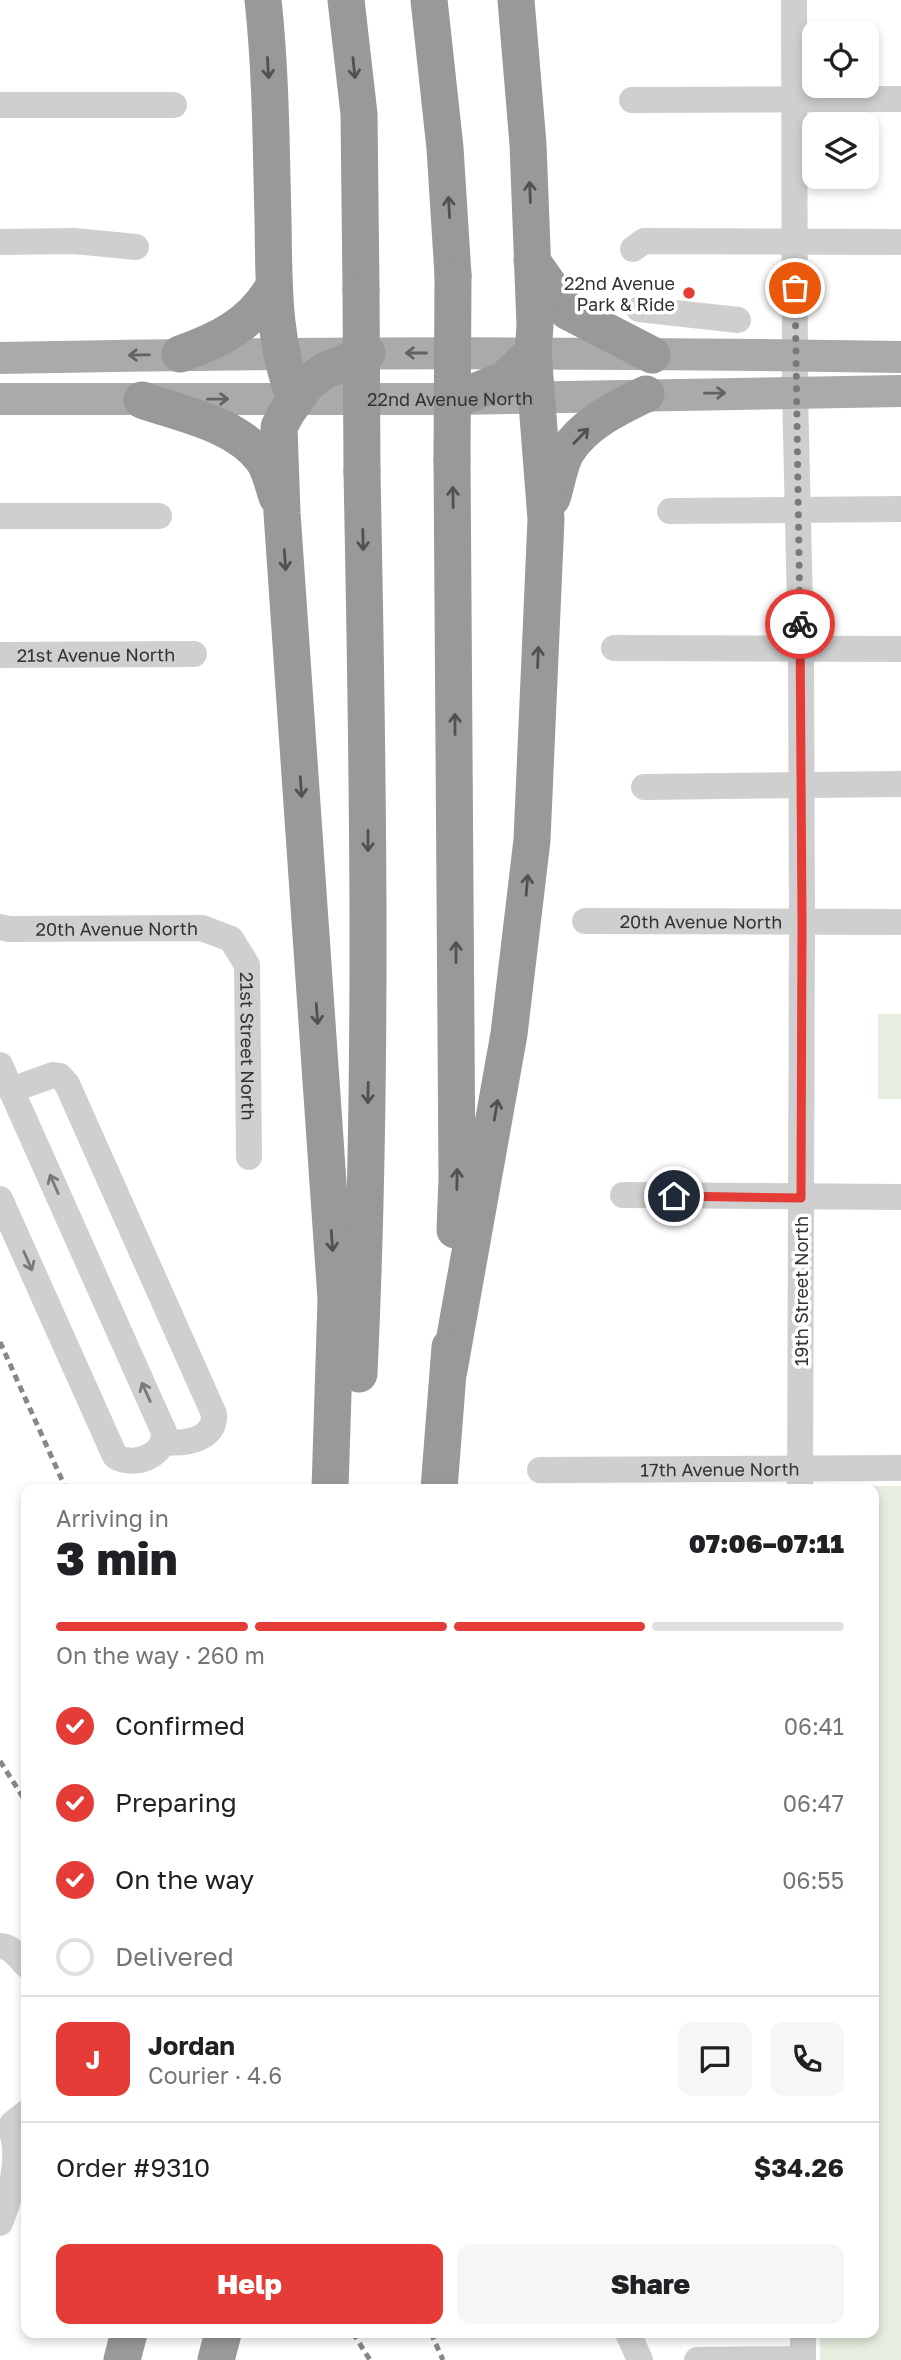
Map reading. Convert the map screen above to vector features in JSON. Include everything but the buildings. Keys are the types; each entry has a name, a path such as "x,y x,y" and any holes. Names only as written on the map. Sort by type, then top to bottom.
{"highway":[{"path":"263,0 270,99 274,286 281,353 285,374 295,398"},
{"path":"346,0 359,114 369,1062 358,1395 348,1484"},
{"path":"429,0 445,148 453,275 457,1179 449,1370 439,1484"},
{"path":"449,1370 509,1034 532,840 546,520 533,352 535,326 528,144 516,0"},
{"path":"532,261 567,311 652,355"},
{"path":"180,355 205,345 247,321 263,305 274,286"},
{"path":"457,399 504,380 533,352"},
{"path":"330,1484 335,1299 282,513 279,427 295,398 306,385 324,371 367,353"},
{"path":"546,520 566,453 583,432 615,408 646,394"},
{"path":"142,400 235,433 242,438 264,462 282,513"},
{"path":"122,2360 128,2338"},
{"path":"216,2360 222,2338"}],"main road":[{"path":"0,358 533,352 901,357"},
{"name":"22nd Avenue North","path":"0,399 457,399 901,391"}],"street":[{"name":"19th Street North","path":"793,0 795,391 802,785 800,1479"},
{"path":"632,100 901,99"},
{"path":"0,106 174,105"},
{"path":"0,242 74,241 136,247"},
{"path":"632,249 644,241 901,242"},
{"path":"639,309 738,320"},
{"path":"670,511 901,509"},
{"path":"0,516 159,516"},
{"path":"614,648 901,649"},
{"name":"21st Avenue North","path":"0,655 194,654"},
{"path":"644,787 901,784"},
{"name":"20th Avenue North","path":"585,921 901,922"},
{"name":"20th Avenue North","path":"0,927 202,928 231,939"},
{"name":"21st Street North","path":"231,939 247,965 249,1157"},
{"path":"0,1065 164,1432 165,1442 160,1449 138,1461 124,1462 115,1456 0,1199"},
{"path":"12,1090 53,1075 60,1076 67,1084 214,1414 215,1424 209,1432 196,1439 165,1442"},
{"path":"623,1195 901,1197"},
{"name":"17th Avenue North","path":"540,1470 800,1479 901,1468"},
{"path":"0,1946 5,1946 21,1958"},
{"path":"0,2223 13,2172 13,2122"},
{"path":"630,2338 640,2360"},
{"path":"697,2360 803,2350"}],"shaded area":[{"path":"878,1014 901,1014 901,1099 878,1099"},
{"path":"879,1486 901,1486 901,2360 820,2360 820,2338 879,2338"}],"railway":[{"path":"0,1342 64,1484"},
{"path":"0,1761 21,1794"},
{"path":"356,2338 370,2360"},
{"path":"433,2338 443,2360"}],"way so far":[{"path":"795,288 800,624"}],"place":[{"name":"22nd Avenue Park & Ride","path":"689,293"}],"route":[{"path":"674,1196 801,1198 800,624"}]}
